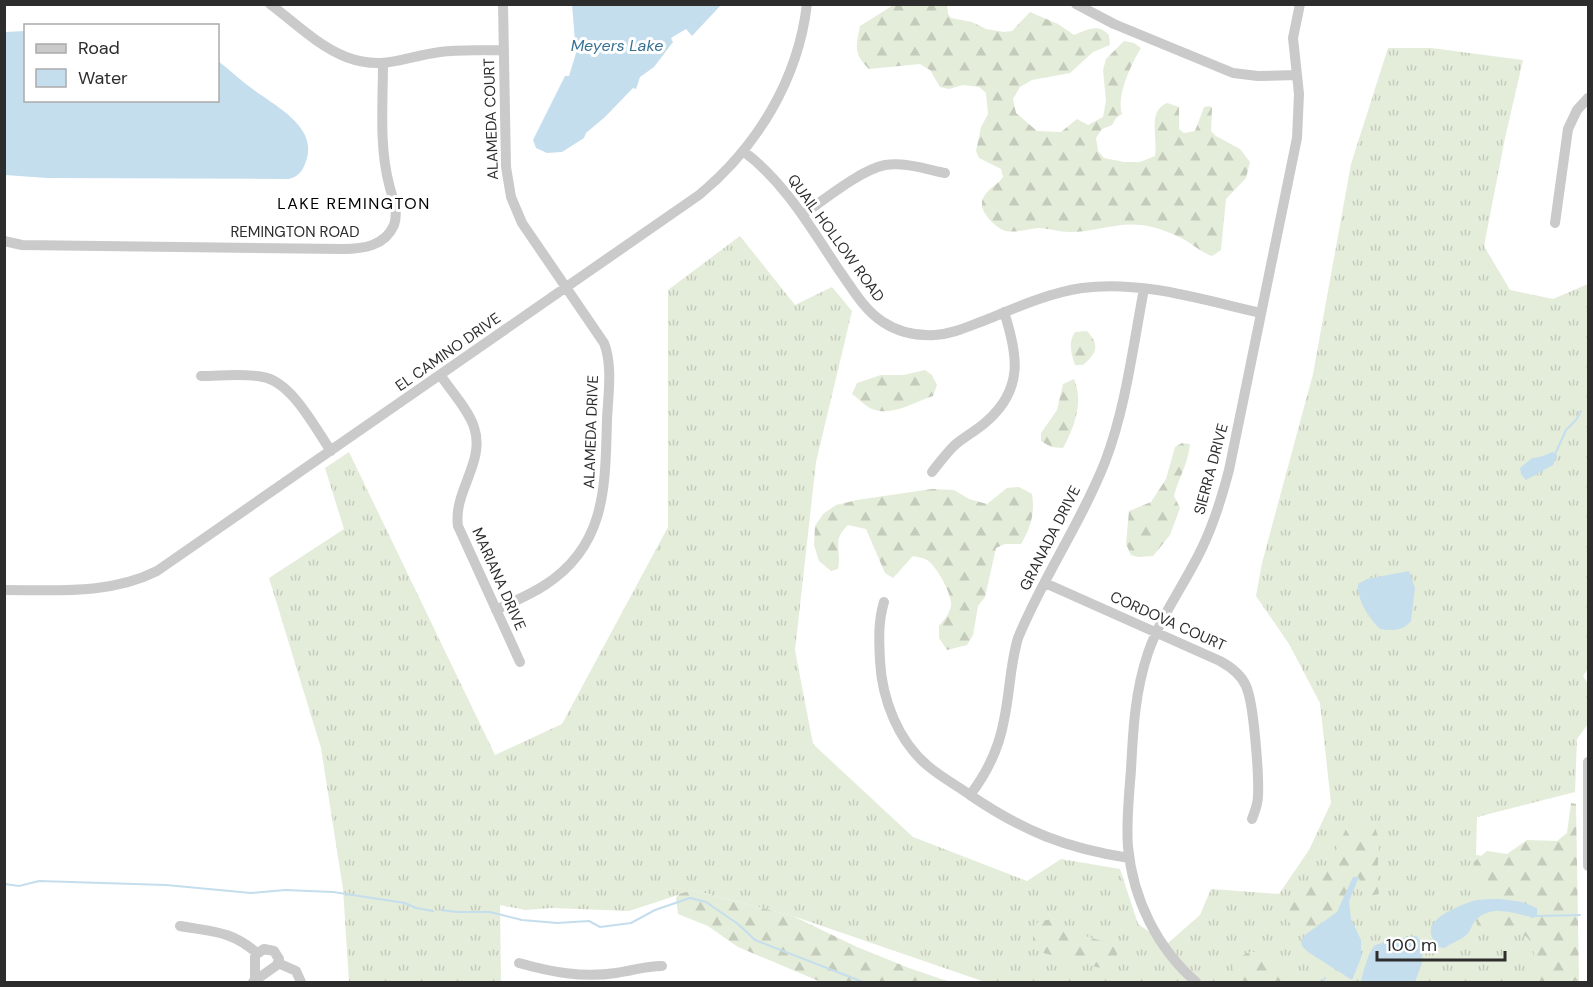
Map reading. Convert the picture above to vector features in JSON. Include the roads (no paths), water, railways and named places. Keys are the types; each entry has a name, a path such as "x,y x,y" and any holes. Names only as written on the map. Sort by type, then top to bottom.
{"street":[{"path":"270,4 334,51 354,59 383,63 439,52 504,50"},
{"name":"ALAMEDA COURT","path":"503,4 506,167 511,198 522,223 567,288"},
{"name":"EL CAMINO DRIVE","path":"4,590 99,589 142,579 164,567 699,195 723,174 767,117 785,84 800,43 807,4"},
{"path":"1076,4 1114,24 1233,73 1258,76 1297,75"},
{"name":"SIERRA DRIVE","path":"1196,982 1169,954 1138,897 1129,858 1128,819 1134,716 1143,670 1156,632 1202,549 1218,509 1229,470 1297,138 1299,108 1293,38 1300,4"},
{"name":"REMINGTON ROAD","path":"4,241 22,245 343,249 366,248 373,245 388,235 393,227 396,210 385,167 383,63"},
{"path":"1555,223 1568,129 1577,110 1588,98"},
{"name":"QUAIL HOLLOW ROAD","path":"742,151 769,173 802,215 866,306 882,322 895,328 918,335 941,335 1053,295 1082,288 1115,286 1144,289 1261,313"},
{"path":"802,215 862,175 880,167 905,165 945,173"},
{"name":"REMINGTON ROAD","path":"4,249 22,245"},
{"name":"ALAMEDA DRIVE","path":"496,610 545,586 576,558 593,529 603,496 609,357 604,343 567,288"},
{"name":"GRANADA DRIVE","path":"970,795 984,775 998,745 1004,721 1010,674 1024,623 1101,472 1112,442 1120,414 1144,289"},
{"path":"933,472 952,448 991,418 1007,394 1015,372 1016,358 1004,312"},
{"path":"201,376 260,376 277,382 291,394 331,452"},
{"name":"MARIANA DRIVE","path":"441,376 475,428 476,453 458,506 457,519 462,537 520,662"},
{"name":"CORDOVA COURT","path":"1045,583 1220,661 1237,673 1246,685 1251,708 1258,789 1252,819"},
{"path":"884,602 878,631 885,697 892,716 903,735 922,760 1010,821 1071,846 1129,858"},
{"path":"1588,762 1588,866"},
{"path":"180,926 231,935 242,940 257,952"},
{"path":"264,949 274,951 279,960 278,963 274,969 254,981 254,961 257,952 264,949"},
{"path":"278,963 296,971 301,982"},
{"path":"519,963 582,979 615,974 644,966 662,966"}],"water":[{"name":"Meyers Lake","path":"572,5 721,5 692,36 686,29 671,38 673,42 654,67 640,77 636,89 633,88 586,133 584,138 562,152 547,153 536,148 533,140 565,76 569,76 576,53"},
{"path":"24,31 24,102 219,102 219,62 294,120 307,140 308,151 304,167 301,172 289,179 47,178 5,175 5,32"},
{"path":"1553,452 1557,456 1553,465 1526,480 1520,468 1532,458"},
{"path":"1409,571 1415,588 1411,621 1397,630 1380,629 1364,608 1359,596 1358,584 1367,579"},
{"path":"1353,877 1359,877 1349,901 1351,919 1361,940 1361,958 1352,980 1308,952 1302,946 1301,941 1305,935 1337,912"},
{"path":"1500,899 1522,902 1537,908 1537,916 1533,918 1503,911 1488,912 1476,920 1469,933 1463,938 1445,948 1438,947 1431,932 1433,924 1443,915 1472,901"},
{"path":"1416,936 1423,943 1422,963 1415,982 1361,982 1374,946"}],"waterway":[{"path":"1556,452 1566,430 1581,411"},
{"path":"5,884 19,886 39,881 166,885 251,893 285,890 333,892 405,903 433,911"},
{"path":"441,910 490,912 522,920 557,923 589,921 600,927 631,923 655,910 690,898 706,902 738,924 755,940 863,982"},
{"path":"1537,916 1580,915"},
{"path":"1322,982 1325,978"}],"district":[{"name":"LAKE REMINGTON","path":"354,203"}]}
